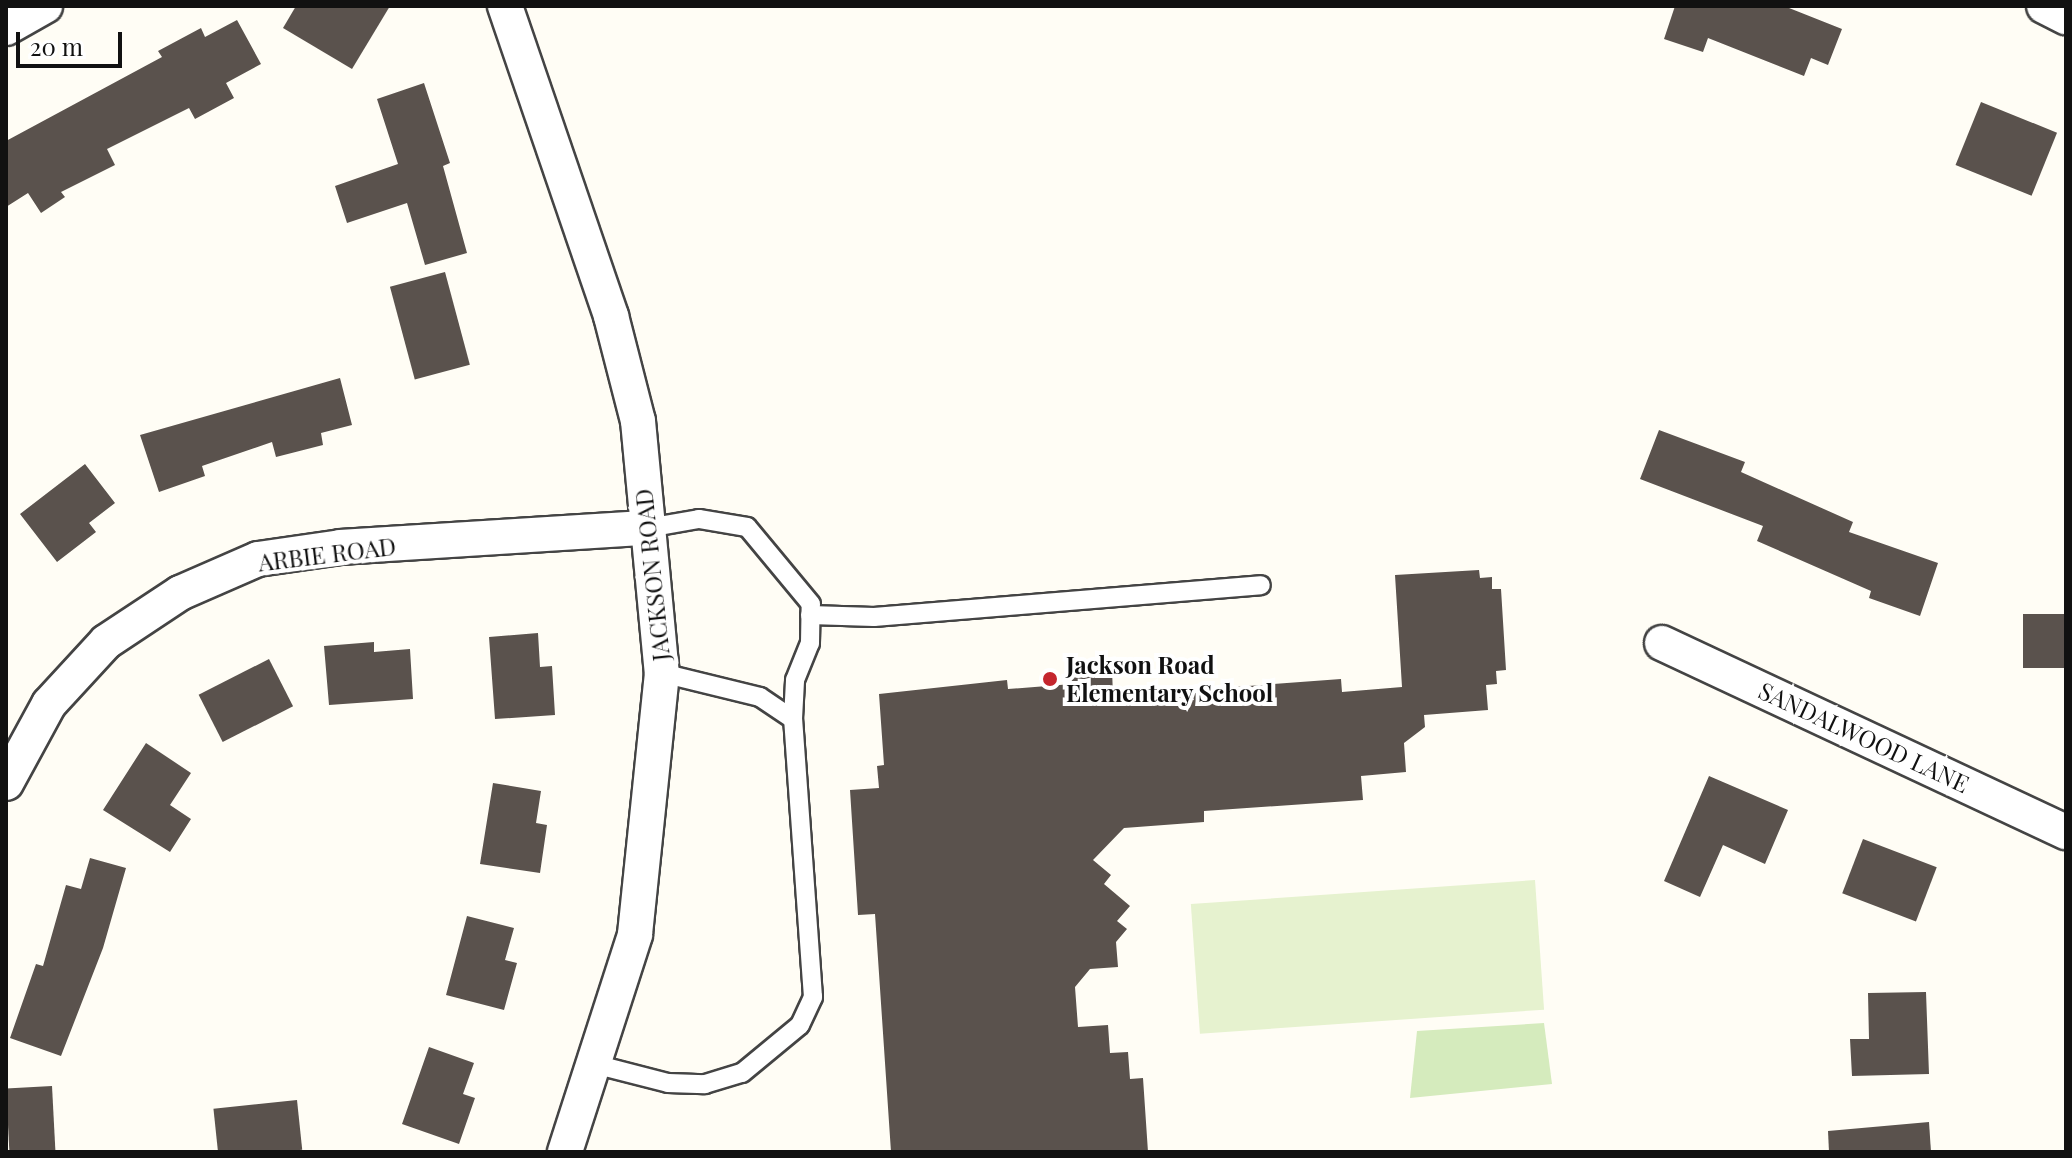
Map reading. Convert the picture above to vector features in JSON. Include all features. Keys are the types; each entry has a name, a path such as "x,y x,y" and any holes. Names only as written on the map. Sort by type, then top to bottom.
{"street":[{"path":"6,28 45,6"},
{"name":"JACKSON ROAD","path":"505,6 611,316 638,421 662,673 635,935 565,1152"},
{"path":"2044,6 2066,17"},
{"name":"ARBIE ROAD","path":"6,783 49,704 106,642 180,593 258,559 341,547 647,528"},
{"name":"SANDALWOOD LANE","path":"1662,643 2066,832"}],"lane":[{"path":"594,1064 668,1083 705,1084 742,1073 800,1025 813,997 793,719 811,604 791,575 747,527 699,519 647,528"},
{"path":"810,615 874,617 1261,585"},
{"path":"662,673 760,697 793,719"}],"green space":[{"path":"1535,880 1544,1010 1200,1034 1191,904"},
{"path":"1544,1023 1552,1084 1410,1098 1417,1031"}],"building":[{"path":"296,6 390,6 352,69 283,28"},
{"path":"1675,6 1784,6 1842,29 1828,65 1811,58 1804,76 1708,38 1703,52 1664,39"},
{"path":"237,20 261,64 226,83 234,98 195,119 189,108 107,149 115,165 61,192 65,197 41,213 28,193 6,207 6,141 162,57 158,51 201,28 205,37"},
{"path":"424,83 450,163 443,166 467,253 425,265 407,203 347,223 335,186 398,164 377,99"},
{"path":"1981,102 2057,133 2032,196 1956,165"},
{"path":"445,272 470,365 415,379 390,287"},
{"path":"340,378 352,425 321,433 323,445 276,457 272,442 202,466 205,476 159,492 140,435"},
{"path":"1659,430 1745,462 1741,472 1853,522 1849,532 1938,563 1920,616 1869,598 1871,591 1757,541 1763,526 1640,479"},
{"path":"85,464 115,503 89,523 96,532 57,562 20,514"},
{"path":"1479,570 1480,578 1492,577 1492,589 1501,589 1506,670 1496,671 1497,684 1486,685 1488,710 1424,715 1425,727 1404,743 1406,772 1361,776 1363,800 1204,811 1204,822 1124,828 1093,860 1111,875 1104,884 1130,906 1117,921 1127,929 1116,942 1118,967 1090,969 1075,987 1078,1027 1108,1025 1110,1053 1128,1052 1130,1079 1143,1078 1148,1152 891,1152 875,914 858,915 850,790 879,788 877,766 884,765 879,694 1007,680 1008,689 1072,684 1071,672 1112,669 1113,696 1341,679 1342,692 1402,687 1395,575"},
{"path":"2023,614 2066,614 2066,668 2023,668"},
{"path":"538,633 540,667 552,666 555,715 495,719 489,637"},
{"path":"374,642 374,652 410,649 413,699 329,705 324,646"},
{"path":"269,659 293,706 223,742 199,695"},
{"path":"146,743 191,773 170,805 191,819 170,852 103,810"},
{"path":"1709,776 1788,810 1765,864 1723,845 1700,897 1664,881"},
{"path":"493,783 541,791 536,823 547,825 540,873 480,864"},
{"path":"1863,839 1937,867 1916,921 1842,893"},
{"path":"90,858 126,868 103,948 61,1056 10,1038 36,964 43,966 66,885 81,889"},
{"path":"467,916 514,928 505,960 517,963 504,1010 446,995"},
{"path":"1926,992 1929,1074 1852,1076 1850,1039 1869,1039 1868,993"},
{"path":"429,1047 474,1063 463,1094 475,1098 459,1144 402,1124"},
{"path":"52,1086 55,1152 9,1152 6,1088"},
{"path":"297,1100 302,1150 218,1152 213,1109"},
{"path":"1929,1122 1931,1152 1829,1152 1828,1131"}],"place":[{"name":"Jackson Road Elementary School","path":"1050,679"}]}
